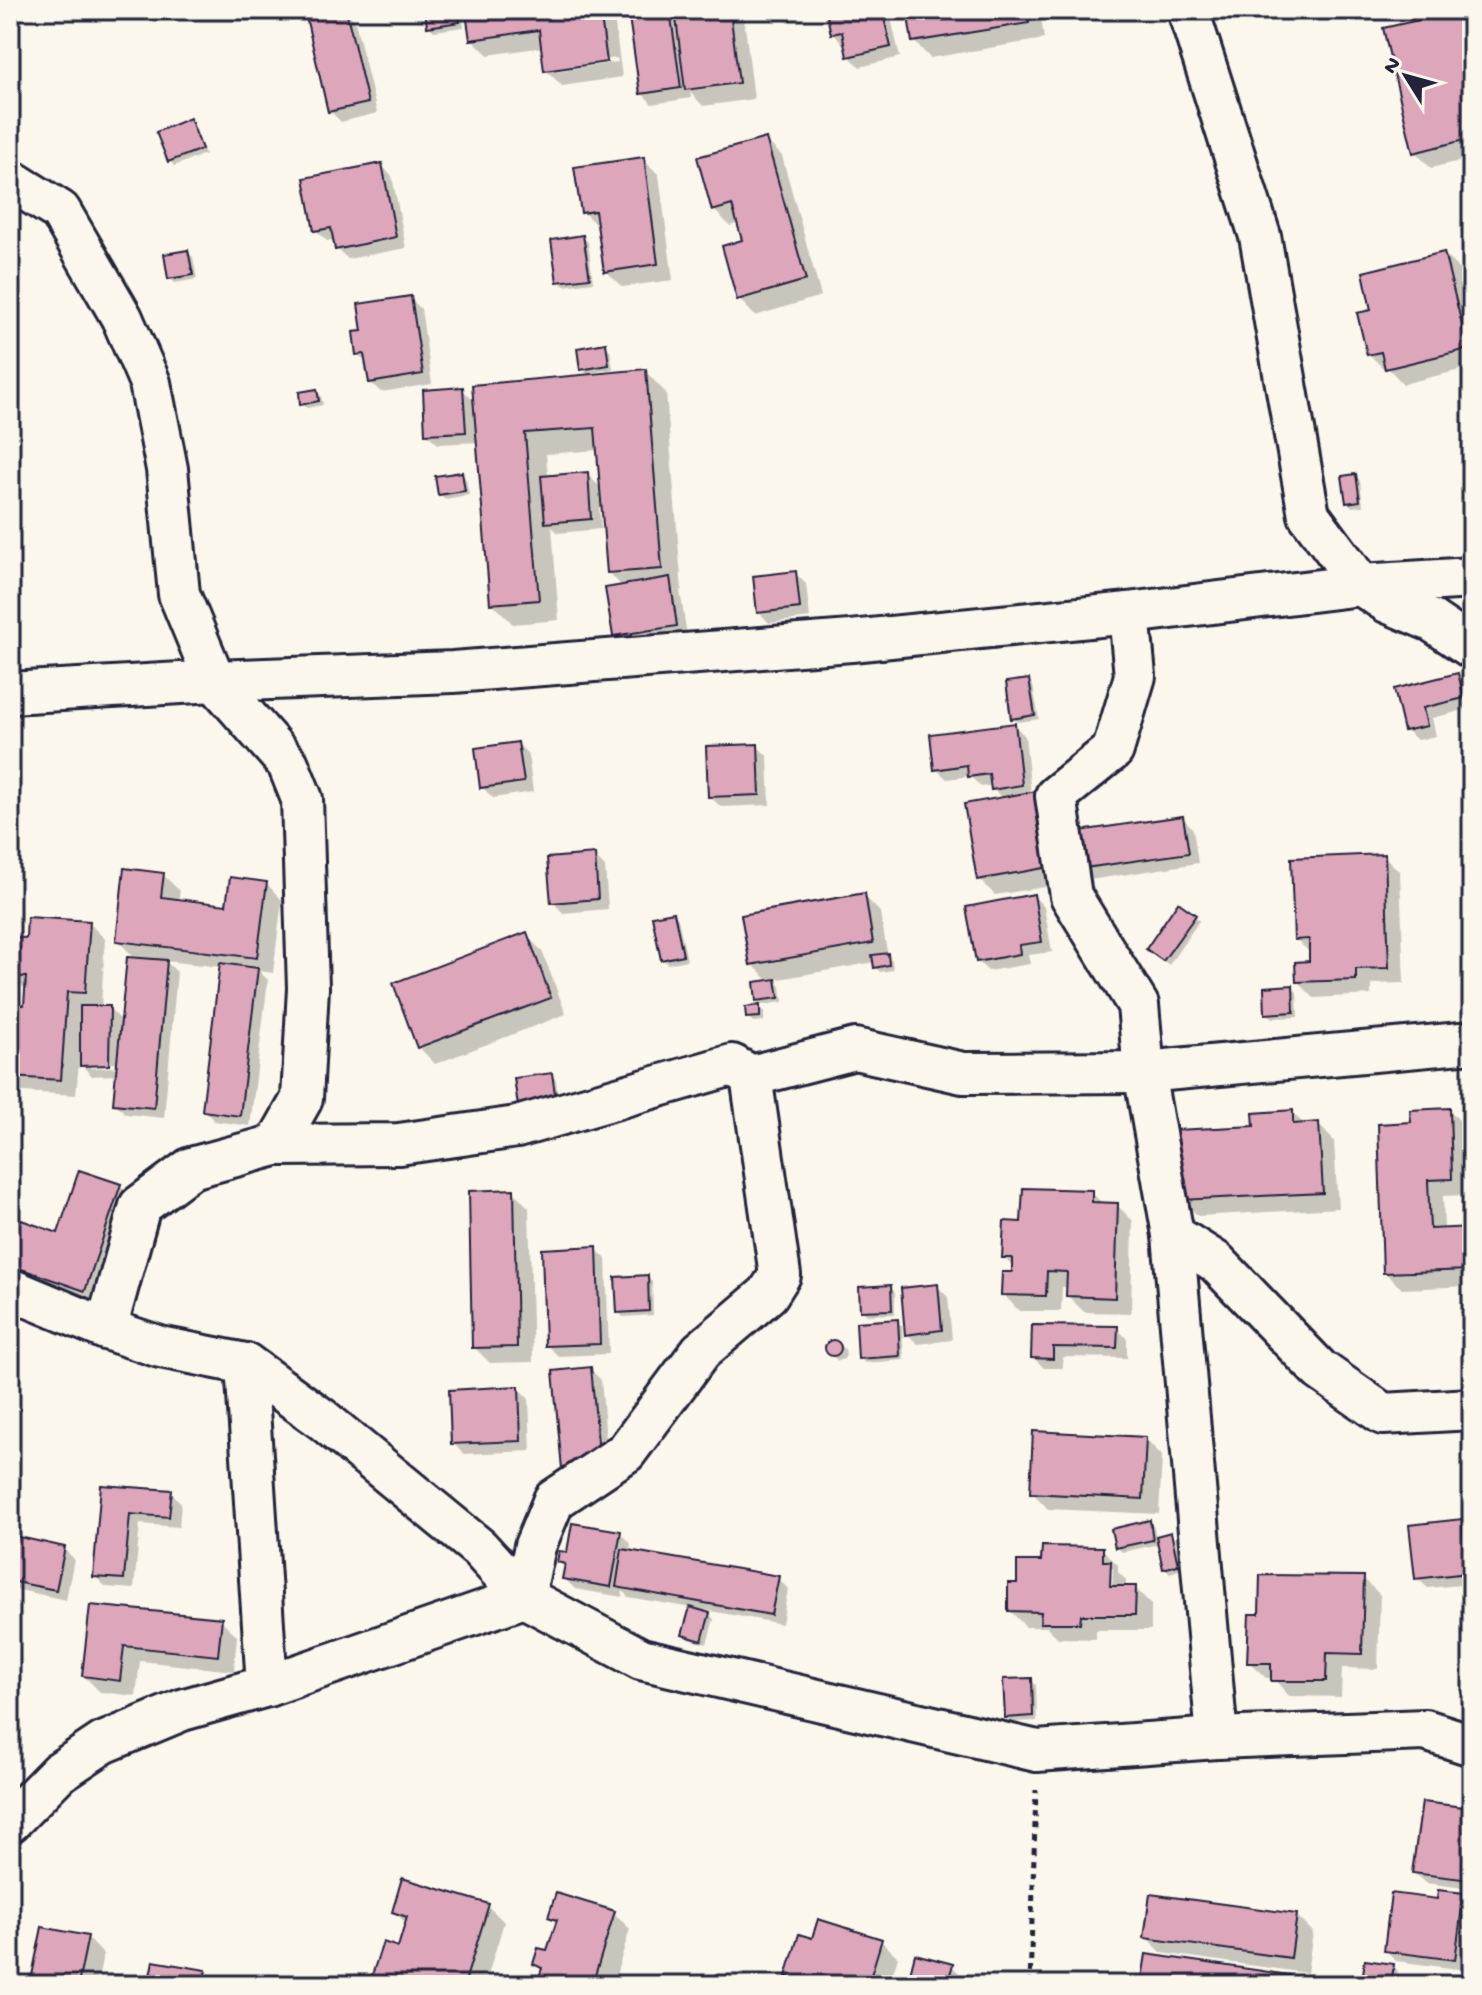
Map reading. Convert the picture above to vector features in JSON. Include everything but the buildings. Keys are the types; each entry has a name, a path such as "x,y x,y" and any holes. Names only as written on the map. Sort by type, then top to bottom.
{"street":[{"path":"1188,10 1260,236 1309,515 1361,585 1387,602 1432,621 1472,648"},
{"path":"10,180 60,211 122,318 150,383 167,469 179,594 215,681 288,764 302,799 308,988 302,1099 276,1145"},
{"path":"10,693 453,672 851,641 1129,613 1361,585 1472,578"},
{"path":"1129,613 1135,676 1113,750 1056,796 1071,896 1138,1005 1144,1072 1173,1235 1217,1738"},
{"path":"106,1329 140,1206 191,1168 276,1145 399,1144 517,1127 732,1065 751,1076 855,1049 963,1073 1144,1072 1472,1042"},
{"path":"524,1597 535,1546 554,1500 626,1452 701,1351 768,1294 780,1275 751,1076"},
{"path":"1173,1235 1216,1262 1320,1370 1383,1414 1472,1409"},
{"path":"10,1289 106,1329 160,1347 246,1364 322,1419 479,1548 524,1597 641,1659 1037,1751 1217,1738 1425,1730 1472,1745"},
{"path":"246,1364 267,1686"},
{"path":"10,1822 58,1773 103,1743 182,1710 267,1686 524,1597"}],"path":[{"path":"1030,1985 1037,1751"}]}
